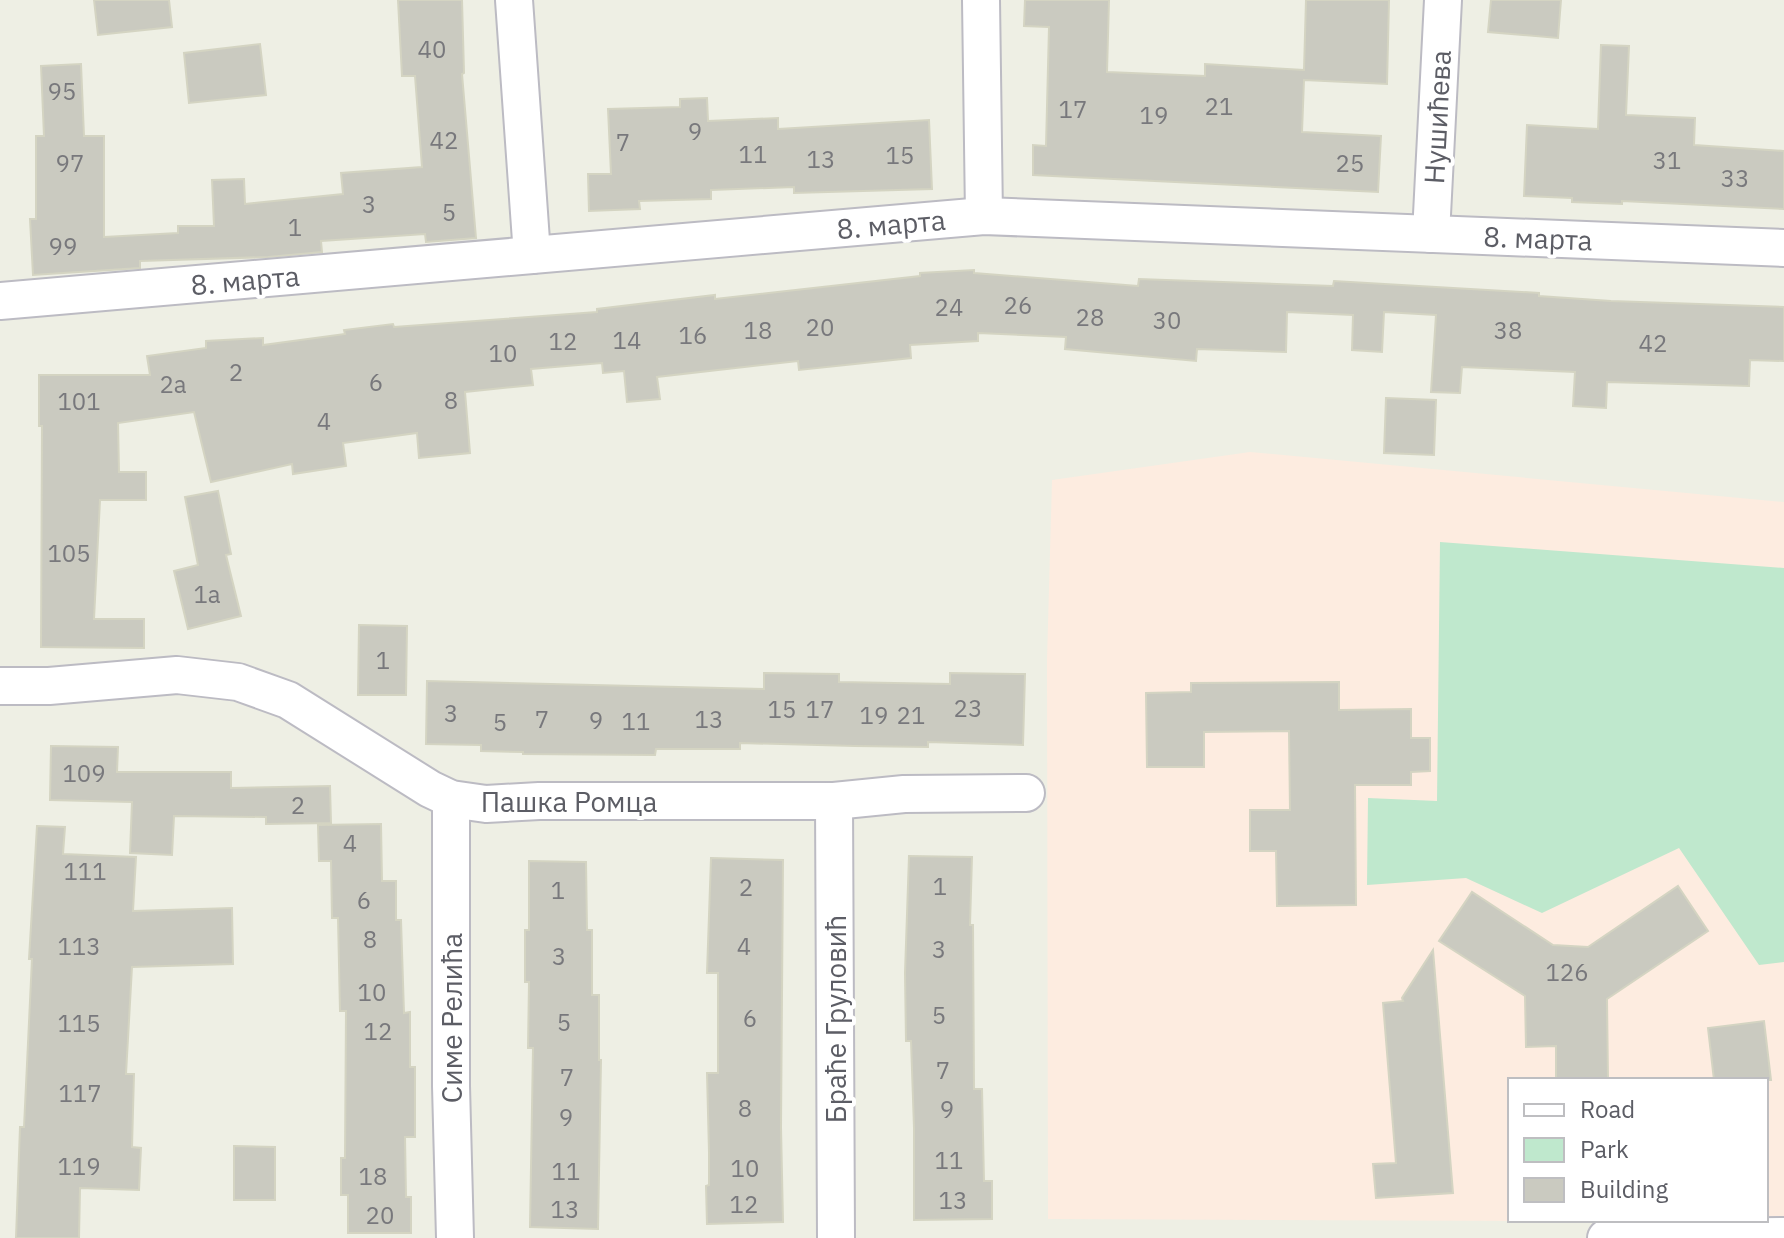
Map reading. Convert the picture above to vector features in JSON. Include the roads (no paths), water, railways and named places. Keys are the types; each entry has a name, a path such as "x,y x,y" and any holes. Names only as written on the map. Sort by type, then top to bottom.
{"street":[{"path":"514,0 532,255"},
{"path":"981,0 984,216"},
{"name":"Нушићева","path":"1431,234 1443,0"},
{"name":"8. марта","path":"0,301 984,216 1784,248"},
{"name":"Пашка Ромца","path":"0,686 49,686 177,675 238,682 288,700 430,789 451,799 486,804 539,801 834,801 904,794 1026,793"},
{"name":"Симе Релића","path":"451,799 451,1071 455,1238"},
{"name":"Браће Груловић","path":"834,801 836,1238"},
{"path":"1606,1238 1784,1236"}]}
